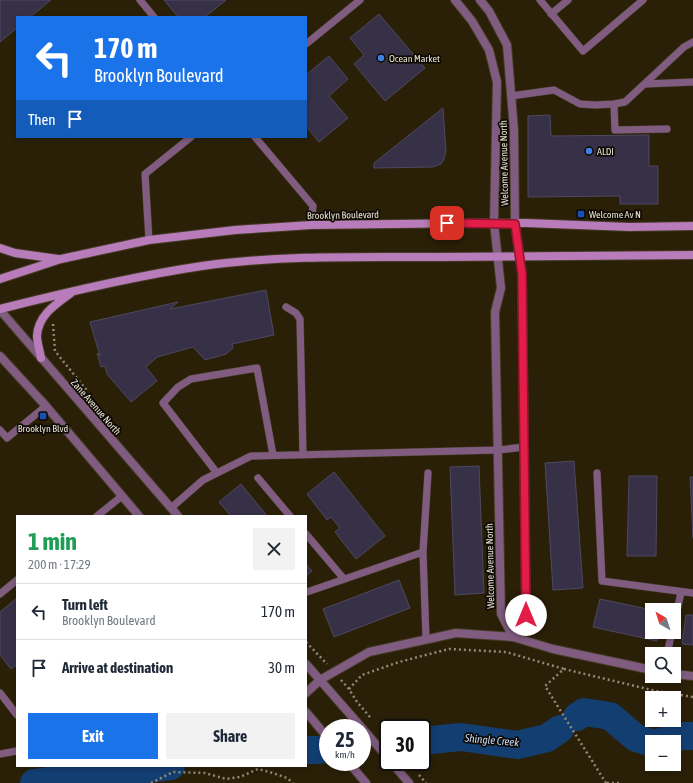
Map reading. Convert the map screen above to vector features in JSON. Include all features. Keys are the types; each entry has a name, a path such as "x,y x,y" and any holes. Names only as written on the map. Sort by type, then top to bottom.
{"main road":[{"name":"Brooklyn Boulevard","path":"0,279 61,259 149,240 235,230 311,225 494,223 630,227 693,226"},
{"path":"0,248 15,253 61,259"},
{"path":"0,309 78,289 134,277 195,267 252,261 300,258 693,255"},
{"path":"41,358 38,336 40,322 53,306 78,289"}],"street":[{"name":"Welcome Avenue North","path":"455,0 472,21 489,50 496,82 494,223 501,288 495,312 502,614 513,637"},
{"name":"Welcome Avenue North","path":"480,0 489,11 507,45 514,130 515,224 522,274 526,615 513,637"},
{"name":"Zane Avenue North","path":"0,309 177,515"},
{"path":"0,356 46,406 138,515"},
{"path":"307,692 320,680 369,652 456,632 513,637 553,649 645,669"},
{"path":"307,665 354,719"},
{"path":"681,675 693,676"},
{"path":"307,713 319,727"},
{"path":"371,738 379,748"},
{"path":"356,771 364,780"},
{"path":"398,771 406,780"}],"lane":[{"path":"140,0 153,16"},
{"path":"307,43 360,0"},
{"path":"540,0 583,51 643,0"},
{"path":"551,14 568,0"},
{"path":"511,96 554,90 580,104 595,105 625,102 684,47 693,42"},
{"path":"645,84 693,82"},
{"path":"614,104 615,130 667,129"},
{"path":"149,240 145,174 190,138"},
{"path":"256,138 313,206 311,225"},
{"path":"286,307 296,313 300,319 303,455"},
{"path":"216,473 163,403 178,387 191,379 257,368 273,455"},
{"path":"0,430 7,438 46,406"},
{"path":"171,508 203,480 252,456 498,450 525,447"},
{"path":"426,639 424,552 428,473"},
{"path":"598,473 602,582 693,593"},
{"path":"258,478 289,515"},
{"path":"98,515 122,496"},
{"path":"307,535 344,579"},
{"path":"307,592 424,552"},
{"path":"0,594 16,581"},
{"path":"679,603 681,592"},
{"path":"0,693 16,715"},
{"path":"0,754 16,751"}],"path":[{"path":"373,720 357,702 349,689 362,675 399,662 449,649 506,652 564,669 656,691 693,698"},
{"path":"564,669 545,686 606,783 621,783"},
{"path":"151,783 173,772 205,773 226,779 240,777 258,770 287,778 293,783"}],"building":[{"path":"0,0 51,0 31,16 16,16 16,29 0,42"},
{"path":"164,0 226,0 206,16 177,16"},
{"path":"379,14 425,68 385,101 354,64 364,55 350,38"},
{"path":"329,56 348,79 329,96 348,118 319,142 307,127 307,74"},
{"path":"443,108 446,151 441,164 433,167 374,168 374,163"},
{"name":"ALDI","path":"550,115 551,136 649,135 649,166 658,166 658,204 620,204 620,196 528,197 528,116"},
{"path":"266,290 274,335 232,344 233,348 226,354 205,360 193,347 157,357 146,367 157,381 131,402 107,374 105,366 101,367 97,353 100,356 90,322 178,302 170,309"},
{"path":"574,461 583,588 553,590 545,463"},
{"path":"479,466 484,593 455,595 450,467"},
{"path":"334,472 385,536 356,559 335,532 340,528 331,517 327,520 307,494"},
{"path":"629,476 657,476 656,556 627,556"},
{"path":"690,477 693,477 693,538"},
{"path":"241,484 266,515 230,515 219,502"},
{"path":"307,565 312,571 307,575"},
{"path":"399,580 410,608 334,637 323,609"},
{"path":"16,599 16,666 11,669 0,655 0,612"},
{"path":"600,599 645,609 645,638 593,627"},
{"path":"686,615 693,615 693,645 682,644"}],"waterway":[{"name":"Shingle Creek","path":"577,717 584,712 610,716 636,738 645,741"},
{"name":"Shingle Creek","path":"431,740 461,737 517,745 547,738 560,729"},
{"name":"Shingle Creek","path":"681,737 693,736"},
{"name":"Shingle Creek","path":"307,750 319,750"},
{"name":"Shingle Creek","path":"34,783 163,767"}],"place":[{"name":"Ocean Market","path":"381,58"},
{"name":"ALDI","path":"589,151"},
{"name":"Welcome Av N","path":"581,214"},
{"name":"Brooklyn Blvd","path":"43,416"}],"route":[{"path":"447,223 515,224 522,274 526,615"}]}
